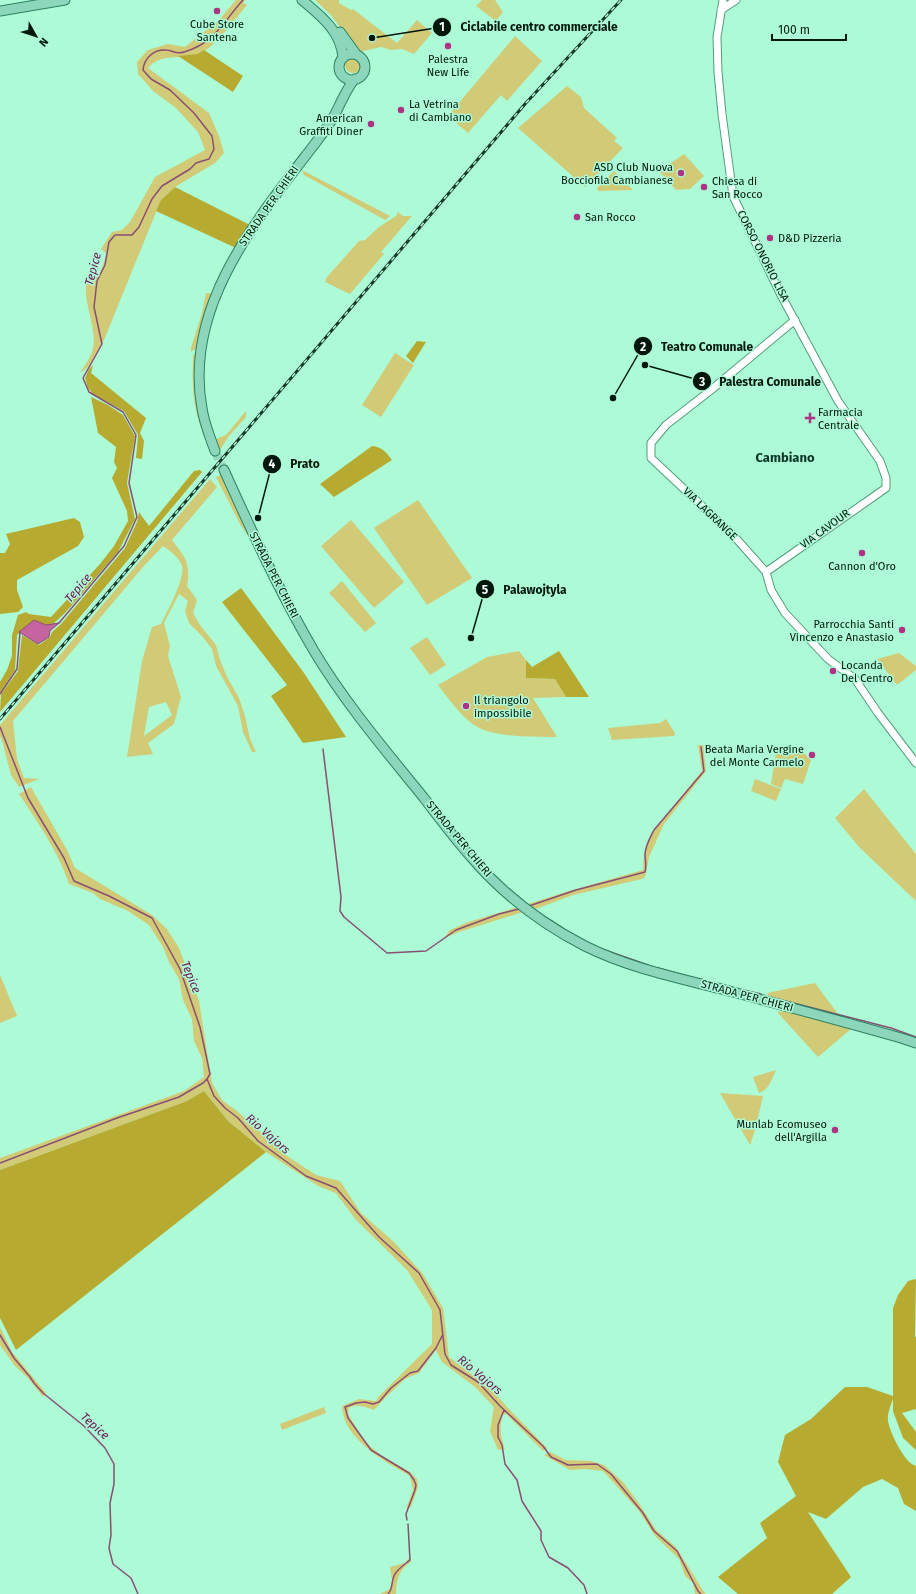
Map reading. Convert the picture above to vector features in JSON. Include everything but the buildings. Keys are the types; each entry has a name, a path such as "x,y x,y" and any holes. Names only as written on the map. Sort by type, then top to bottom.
{"main road":[{"path":"0,5 34,0"},
{"path":"0,10 65,0"},
{"path":"302,0 324,19 336,34 340,41 343,58"},
{"path":"311,0 328,16 356,54 363,60 365,66 361,76 355,79 349,79 343,76 339,65 343,58 349,54 356,54"},
{"name":"STRADA PER CHIERI","path":"339,108 344,85 343,76"},
{"name":"STRADA PER CHIERI","path":"215,451 206,427 199,387 201,351 205,328 212,306 231,264 250,231 323,132 339,108 350,85 355,79"},
{"name":"STRADA PER CHIERI","path":"224,470 266,561 291,609 315,653 339,689 378,741 471,857 519,904 543,921 584,945 632,965 916,1043"}],"street":[{"name":"CORSO ONORIO LISA","path":"723,0 717,37 718,72 733,196 795,320 834,393 846,414 880,461 886,478 886,488"},
{"path":"722,10 736,0"},
{"name":"VIA LAGRANGE","path":"766,572 733,535 651,458 651,443 666,425 711,390 795,320"},
{"name":"VIA CAVOUR","path":"766,572 886,488"},
{"path":"766,572 771,590 785,613 828,659 855,679 916,763"}],"shaded area":[{"path":"236,0 245,0 243,3 247,5 224,33 204,52 197,55 165,58 153,63 148,68 209,113 219,136 224,153 215,163 175,187 161,200 104,340 88,367 80,373 91,354 94,340 87,301 86,285 99,275 107,254 101,249 112,232 122,230 130,222 155,177 205,150 198,132 176,108 153,91 138,74 137,62 148,50 168,44 185,47 219,20"},
{"path":"315,0 339,0 339,3 351,10 353,9 397,43 417,20 432,33 414,54 402,49 391,50 381,47 359,52 331,15"},
{"path":"482,0 495,0 503,12 496,21 476,6"},
{"path":"515,36 542,61 507,101 501,95 468,133 448,116"},
{"path":"204,50 243,76 233,92 178,56 198,54"},
{"path":"353,57 360,62 361,65 356,72 353,73 346,68 345,65 350,58"},
{"path":"567,86 581,97 584,108 617,138 614,141 623,148 585,187 518,128"},
{"name":"ASD Club Nuova Bocciofila Cambianese","path":"684,154 704,176 690,189 676,190 659,171"},
{"path":"302,170 390,216 385,220 304,175"},
{"path":"614,171 633,190 598,191 597,188"},
{"path":"175,187 250,225 236,248 156,211 161,200"},
{"path":"398,212 403,216 412,216 381,252 384,254 350,294 325,282 327,277 359,241 365,240 379,227 396,216"},
{"path":"206,293 213,293 200,331 197,348 191,352 202,313"},
{"path":"417,341 426,342 413,363 406,356"},
{"path":"197,351 195,384 205,437 195,407 194,397 193,355"},
{"path":"395,353 414,365 381,417 362,405"},
{"path":"93,365 91,373 146,418 140,433 144,441 142,459 136,458 138,435 124,411 93,394 88,388 85,378 89,369"},
{"path":"91,397 108,405 123,415 135,436 127,483 135,519 118,552 65,613 53,624 46,625 34,620 17,635 15,670 0,693 0,682 7,670 12,656 12,635 18,615 26,612 29,614 51,617 100,564 114,546 128,521 127,511 112,478 117,468 114,462 116,447 98,433"},
{"path":"246,411 246,417 229,436 220,450 216,439 226,435"},
{"path":"372,446 384,450 392,460 334,497 320,484"},
{"path":"200,470 202,472 0,712 1,694 18,671 22,635 39,645 50,637 52,632 61,624 125,548 137,522 139,512 149,526 194,471"},
{"path":"222,475 253,543 240,524 216,477"},
{"path":"210,479 217,487 172,540 186,561 188,572 187,586 197,600 193,613 200,625 216,645 227,677 239,698 250,739 256,752 252,752 243,732 238,706 216,666 212,649 189,623 185,611 188,601 179,594 164,623 170,646 168,656 181,697 174,724 148,743 153,754 127,757 142,661 152,627 161,624 181,579 182,566 179,560 174,554 163,546 143,567 13,721 17,759 24,778 39,779 19,787 11,775 0,737 0,725","holes":["166,702 172,715 144,736 149,707"]},
{"path":"418,500 472,578 427,605 374,528"},
{"path":"74,518 80,522 84,537 78,546 17,580 17,590 23,607 18,612 0,614 0,553 5,553 10,544 6,534"},
{"path":"351,520 404,582 374,608 321,546"},
{"path":"342,581 376,623 365,632 329,593"},
{"path":"241,588 304,673 346,737 303,743 271,696 287,685 222,602"},
{"path":"34,620 46,625 59,623 50,631 49,637 38,644 19,632"},
{"path":"427,637 446,665 430,675 410,648"},
{"path":"519,651 526,660 526,678 555,679 566,697 533,698 557,737 512,736 488,731 478,727 461,714 438,685 487,657"},
{"path":"559,651 589,697 566,697 555,679 526,678 526,660 532,667"},
{"path":"899,653 916,666 916,670 897,685 877,659"},
{"path":"666,719 675,733 674,736 612,740 608,728 660,723"},
{"path":"698,745 703,745 706,771 664,824 649,857 645,877 642,879 573,895 533,910 528,904 643,870 645,850 653,831 702,771"},
{"path":"776,751 804,753 811,760 803,784 785,779 781,788 771,784"},
{"path":"755,779 781,789 776,801 751,791"},
{"path":"31,787 67,850 75,868 152,915 167,929 179,948 199,1001 212,1083 222,1100 237,1111 287,1156 316,1175 340,1181 361,1213 394,1242 423,1274 443,1308 449,1357 492,1390 547,1448 543,1451 506,1414 502,1415 501,1428 501,1436 505,1449 498,1450 490,1431 494,1407 475,1387 442,1362 436,1350 419,1373 405,1379 374,1410 358,1406 349,1408 348,1414 365,1442 382,1456 410,1472 417,1479 418,1487 411,1507 406,1509 413,1490 410,1476 377,1456 357,1439 349,1429 344,1418 342,1406 359,1399 376,1401 379,1396 432,1344 432,1310 407,1270 356,1220 336,1193 318,1186 266,1152 228,1121 204,1091 187,1101 0,1170 0,1158 184,1091 204,1077 202,1058 194,1041 192,1019 183,1000 179,979 169,962 163,947 149,925 128,911 100,899 93,893 69,884 53,849 19,794"},
{"path":"864,789 916,854 916,901 860,848 835,818"},
{"path":"518,907 523,912 444,938 450,930 468,922"},
{"path":"0,975 17,1016 0,1023"},
{"path":"815,983 838,1014 769,996 767,993"},
{"path":"785,1011 851,1029 818,1057 777,1012"},
{"path":"776,1070 768,1087 759,1093 753,1077"},
{"path":"204,1091 228,1121 266,1152 16,1350 0,1318 0,1170 187,1101"},
{"path":"720,1093 763,1096 750,1145"},
{"path":"916,1279 916,1409 902,1413 916,1432 916,1450 903,1438 893,1411 893,1399 889,1409 888,1421 902,1453 911,1464 916,1466 916,1511 904,1504 898,1488 882,1479 863,1487 826,1519 808,1512 851,1577 832,1594 738,1594 718,1577 767,1538 760,1523 796,1496 778,1462 785,1435 811,1419 845,1387 867,1387 893,1396 893,1308 898,1295 908,1281"},
{"path":"0,1327 12,1352 46,1393 43,1397 28,1378 15,1366 0,1345"},
{"path":"324,1407 326,1413 282,1430 280,1424"},
{"path":"550,1452 566,1460 591,1461 604,1465 623,1482 656,1530 676,1547 706,1594 695,1594 693,1583 685,1576 679,1559 655,1536 639,1511 603,1471 586,1469 570,1470 544,1455"},
{"path":"410,1557 411,1562 404,1568 399,1576 396,1594 380,1594 390,1589 392,1580 390,1567 405,1563"}],"waterway":[{"name":"Tepice","path":"57,624 124,546 137,517 129,483 136,435 123,412 89,392 83,378 102,344 94,307 97,281 105,265 109,242 115,235 132,235 139,227 152,199 162,186 190,169 196,163 209,159 214,149 212,136 194,113 170,90 151,79 143,70 145,62 153,53 157,51 166,50 181,53 195,48 203,43 218,31 243,0"},
{"name":"Tepice","path":"0,694 17,669 20,632"},
{"name":"Tepice","path":"0,727 28,798 64,858 74,881 109,896 152,918 180,969 200,1027 210,1074 203,1083 179,1097 117,1118 0,1163"},
{"path":"529,906 576,890 645,872 646,848 654,830 704,771 701,747"},
{"path":"323,749 341,897 340,911 344,917 387,953 426,951 456,930 499,914 519,909"},
{"path":"539,913 564,929"},
{"path":"599,948 648,965"},
{"path":"658,968 710,982"},
{"path":"743,990 761,994"},
{"path":"770,997 891,1028 916,1037"},
{"name":"Rio Vajors","path":"207,1079 214,1096 225,1108 238,1118 258,1141 306,1176 336,1188 379,1237 419,1273 440,1310 445,1354 451,1365 478,1382 500,1406 543,1446 551,1457 568,1465 597,1464 611,1474 643,1513 654,1531 677,1551 701,1594"},
{"name":"Tepice","path":"0,1335 14,1358 34,1383 43,1393 84,1426 105,1448 114,1464 114,1484 110,1503 111,1535 109,1548 113,1564 131,1578 138,1594"},
{"path":"407,1520 406,1514 416,1485 414,1480 409,1473 371,1450 348,1418 345,1407 356,1403 365,1402 373,1404 379,1402 391,1388 410,1373 418,1371 436,1348 442,1336"},
{"path":"504,1410 498,1425 498,1437 502,1445 505,1464 517,1480 522,1501 541,1531 541,1540 549,1557 568,1568 584,1585 587,1594"},
{"path":"388,1594 391,1590 395,1574 410,1560 408,1524"}],"tunnel":[{"path":"215,451 224,470"}],"railway":[{"path":"0,719 525,104 621,0"}],"place":[{"name":"Cube Store Santena","path":"217,11"},
{"name":"Ciclabile centro commerciale","path":"372,38"},
{"name":"Palestra New Life","path":"448,46"},
{"name":"La Vetrina di Cambiano","path":"401,110"},
{"name":"American Graffiti Diner","path":"371,124"},
{"name":"ASD Club Nuova Bocciofila Cambianese","path":"681,173"},
{"name":"Chiesa di San Rocco","path":"704,187"},
{"name":"San Rocco","path":"577,217"},
{"name":"D&D Pizzeria","path":"770,238"},
{"name":"Palestra Comunale","path":"645,365"},
{"name":"Teatro Comunale","path":"613,398"},
{"name":"Farmacia Centrale","path":"810,418"},
{"name":"Prato","path":"258,518"},
{"name":"Cannon d'Oro","path":"862,553"},
{"name":"Parrocchia Santi Vincenzo e Anastasio","path":"902,630"},
{"name":"Palawojtyla","path":"471,638"},
{"name":"Locanda Del Centro","path":"833,671"},
{"name":"Il triangolo impossibile","path":"466,706"},
{"name":"Beata Maria Vergine del Monte Carmelo","path":"812,755"},
{"name":"Munlab Ecomuseo dell'Argilla","path":"835,1130"}],"district":[{"name":"Cambiano","path":"785,457"}]}
